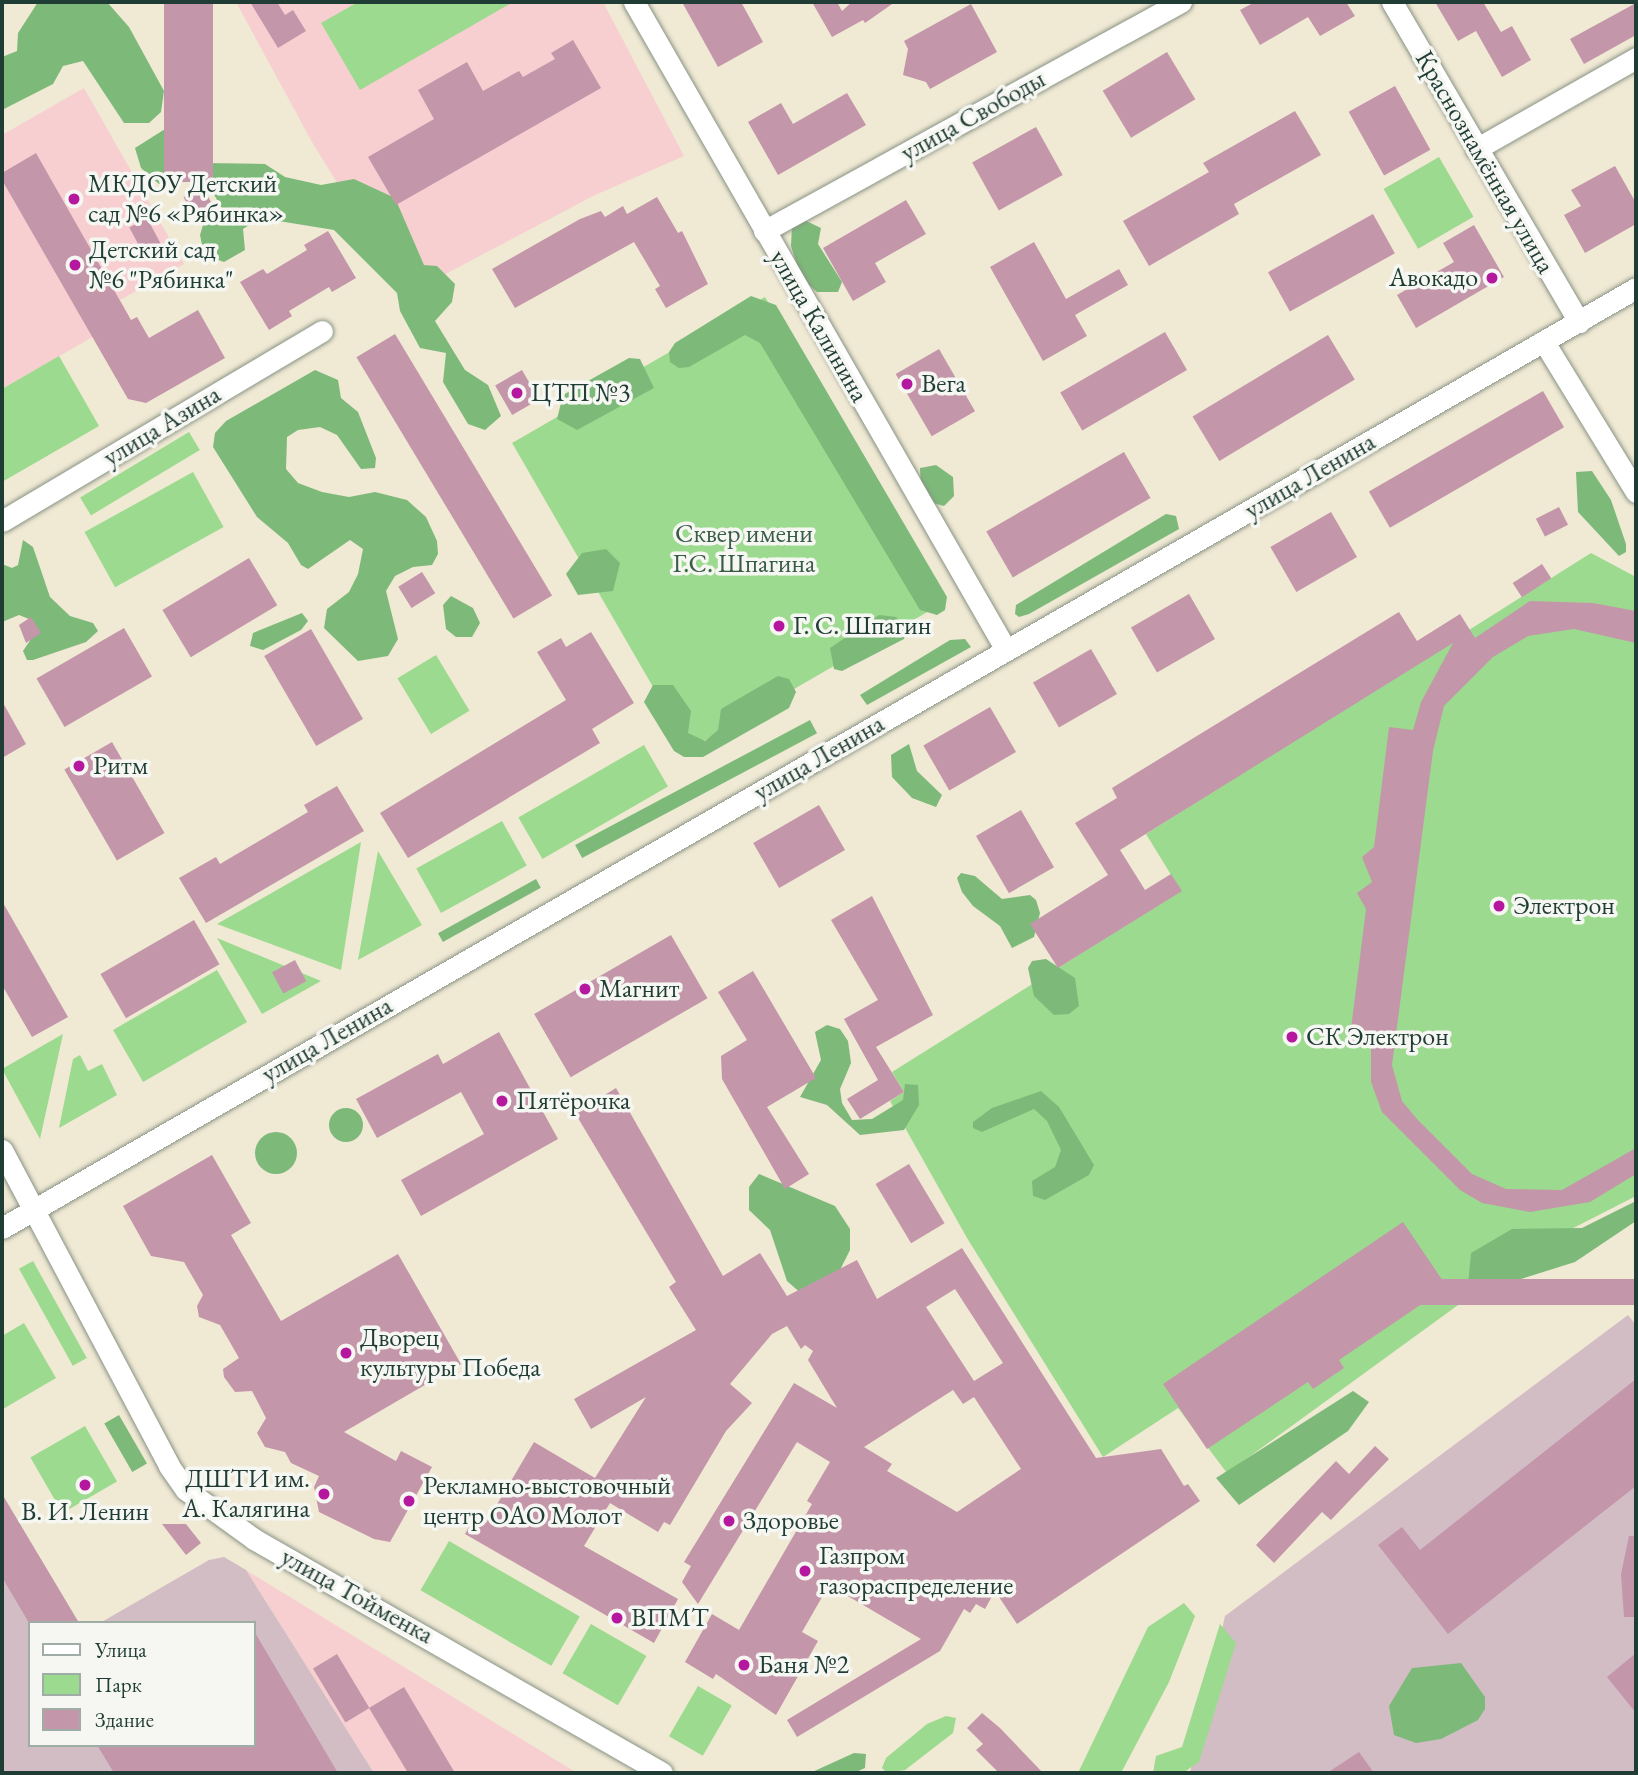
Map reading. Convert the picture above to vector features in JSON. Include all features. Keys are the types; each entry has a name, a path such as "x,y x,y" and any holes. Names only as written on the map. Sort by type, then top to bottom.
{"street":[{"name":"улица Калинина","path":"634,2 1006,650"},
{"name":"улица Свободы","path":"764,231 1181,2"},
{"name":"Краснознамённая улица","path":"1392,2 1579,322"},
{"path":"1476,149 1636,58"},
{"name":"улица Ленина","path":"2,1228 1636,288"},
{"name":"улица Азина","path":"2,521 322,331"},
{"path":"1544,341 1636,492"},
{"name":"улица Тойменка","path":"2,1150 169,1466 186,1490 254,1539 662,1773"}],"shaded area":[{"path":"236,2 603,2 684,156 593,196 406,295 312,142"},
{"name":"МКДОУ Детский сад №6 «Рябинка»","path":"84,88 184,264 120,300 129,316 2,389 2,135"},
{"path":"1628,1315 1636,1325 1636,1773 1190,1773 1225,1616"},
{"path":"2,1494 78,1621 28,1621 28,1747 256,1747 256,1621 103,1621 209,1560 224,1557 246,1570 374,1773 2,1773"},
{"path":"246,1570 577,1773 374,1773"}],"green space":[{"path":"38,2 107,2 129,27 164,91 161,112 149,123 124,123 83,61 63,66 53,84 2,110 2,57 17,51 18,33"},
{"path":"358,2 513,2 360,90 321,23"},
{"path":"173,124 188,129 187,151 205,163 265,164 285,177 321,185 354,179 395,198 424,265 437,266 455,284 452,302 435,321 465,370 488,385 501,416 485,430 468,424 443,382 446,353 420,348 400,311 397,293 334,230 260,218 243,229 245,250 224,262 204,255 200,235 203,225 224,212 204,177 159,184 141,168 135,148"},
{"path":"1439,157 1474,217 1418,249 1384,189"},
{"path":"802,219 821,228 818,244 842,282 838,292 817,292 801,278 791,246 792,224"},
{"path":"751,296 776,305 947,597 945,610 937,615 920,610 760,343 745,335 689,367 679,368 670,362 669,352 675,343"},
{"name":"Сквер имени Г.С. Шпагина","path":"765,297 942,604 689,750 512,443"},
{"path":"59,356 99,426 2,482 2,389"},
{"path":"629,358 640,359 654,388 577,430 557,419 563,395"},
{"path":"315,370 338,380 341,398 358,412 376,458 375,468 361,469 337,435 320,427 298,430 287,437 286,469 298,483 322,492 349,497 375,492 407,500 426,517 437,541 438,554 432,565 413,567 395,576 386,591 398,639 388,656 358,661 324,628 327,609 349,592 358,574 363,549 350,540 308,569 301,565 288,543 257,517 213,447 215,433 226,421"},
{"path":"189,432 200,450 91,515 80,497"},
{"path":"936,465 953,477 954,496 944,506 929,502 921,488 920,468"},
{"path":"1592,471 1611,500 1626,544 1626,552 1619,556 1578,512 1576,472"},
{"path":"193,472 224,527 115,587 85,532"},
{"path":"1166,514 1176,516 1179,529 1029,614 1019,617 1015,614 1016,605"},
{"path":"23,540 33,547 50,597 70,616 93,623 98,631 86,642 33,660 27,660 23,651 33,636 29,619 19,615 2,622 2,564 12,568 18,565"},
{"path":"606,549 620,563 613,591 578,595 566,574 582,553"},
{"name":"СК Электрон","path":"1591,553 1636,577 1636,1196 1542,1244 1227,1473 1178,1408 1103,1457 967,1238 890,1101 904,1092 892,1072 1181,891 1146,834"},
{"path":"451,596 473,608 480,623 472,637 456,637 446,629 443,605"},
{"path":"302,613 308,621 301,630 263,650 250,646 253,633"},
{"path":"879,615 896,617 908,630 904,639 842,671 834,669 830,648"},
{"path":"965,639 971,647 867,705 860,695 950,640"},
{"path":"436,655 469,711 431,734 397,678"},
{"path":"778,676 789,679 796,692 789,708 703,757 684,757 674,751 644,702 653,685 673,685 691,711 688,733 705,741 718,730 721,709"},
{"path":"810,720 817,733 582,858 575,845"},
{"path":"909,744 917,771 942,795 936,807 912,798 892,777 891,755"},
{"path":"644,745 668,787 542,859 518,818"},
{"path":"502,821 527,866 441,913 416,869"},
{"path":"361,842 341,970 217,924"},
{"path":"378,851 422,925 358,960"},
{"path":"961,873 975,876 1002,899 1030,895 1036,900 1040,913 1034,937 1012,948 1000,926 973,906 962,892 957,878"},
{"path":"536,879 541,888 443,942 438,933"},
{"path":"217,938 321,981 262,1014"},
{"path":"1046,959 1075,978 1079,1006 1069,1014 1054,1015 1034,996 1028,968 1032,961"},
{"path":"217,970 247,1022 143,1082 113,1030"},
{"path":"827,1025 840,1029 848,1041 851,1063 840,1089 842,1103 852,1120 872,1119 903,1100 905,1084 918,1085 919,1105 904,1130 860,1135 827,1105 800,1097 821,1060 815,1032"},
{"path":"63,1034 40,1139 2,1069"},
{"path":"80,1055 88,1071 102,1064 117,1095 59,1128 73,1059"},
{"path":"1041,1091 1059,1107 1094,1165 1089,1175 1045,1200 1033,1196 1032,1181 1055,1167 1061,1150 1047,1121 1034,1109 982,1132 973,1128 973,1122 992,1108"},
{"path":"346,1108 358,1113 363,1125 358,1137 346,1142 334,1137 329,1125 334,1113"},
{"path":"276,1132 291,1138 297,1153 291,1168 276,1174 261,1168 255,1153 261,1138"},
{"path":"759,1174 835,1206 850,1229 850,1250 840,1270 803,1295 787,1281 770,1230 749,1210 749,1187"},
{"path":"1636,1201 1636,1221 1575,1262 1521,1279 1468,1285 1471,1253 1512,1229 1582,1228"},
{"path":"33,1261 87,1358 73,1366 19,1269"},
{"path":"24,1323 56,1378 3,1409 2,1336"},
{"path":"1353,1391 1369,1402 1348,1431 1239,1505 1216,1478"},
{"path":"119,1415 147,1463 132,1472 104,1424"},
{"path":"85,1426 117,1481 62,1513 30,1458"},
{"path":"449,1541 580,1616 551,1666 420,1590"},
{"path":"1184,1603 1195,1616 1169,1682 1121,1773 1078,1773 1148,1627"},
{"path":"591,1624 646,1656 618,1705 562,1673"},
{"path":"1220,1624 1236,1643 1199,1762 1183,1773 1153,1773 1156,1756 1182,1747"},
{"path":"1461,1663 1485,1697 1485,1709 1478,1720 1441,1739 1416,1743 1394,1735 1389,1706 1412,1668"},
{"path":"698,1686 732,1706 703,1756 669,1736"},
{"path":"946,1716 956,1718 953,1733 905,1770 887,1773 882,1768 886,1758 927,1724"},
{"path":"854,1753 866,1754 865,1768 854,1773 810,1773"}],"building":[{"path":"164,2 213,2 213,182 164,182"},
{"path":"250,2 277,2 285,15 293,10 306,31 278,48"},
{"path":"682,2 741,2 763,42 718,67"},
{"path":"812,2 837,2 842,11 852,2 895,2 865,23 863,20 832,37"},
{"path":"1255,2 1346,2 1355,16 1320,36 1308,17 1260,45 1240,10"},
{"path":"1435,2 1483,2 1501,32 1512,26 1531,60 1502,77 1476,31 1458,41"},
{"path":"1636,3 1636,35 1584,64 1570,39"},
{"path":"971,4 997,52 930,89 926,82 903,75 908,49 904,41"},
{"path":"573,40 601,88 396,205 368,157 434,119 418,90 467,62 483,91 519,71 523,77 555,59 551,53"},
{"path":"1167,52 1195,99 1131,138 1103,91"},
{"path":"1395,86 1430,150 1384,176 1349,112"},
{"path":"847,93 866,125 778,175 748,122 781,103 793,124"},
{"path":"1295,111 1321,155 1234,204 1239,214 1149,266 1123,221 1209,172 1203,163"},
{"path":"1036,127 1063,175 999,210 972,162"},
{"path":"36,153 131,320 137,317 149,338 198,310 225,358 146,403 128,399 2,180 2,173"},
{"path":"1615,166 1636,203 1636,224 1585,253 1564,215 1581,206 1571,190"},
{"path":"203,187 216,211 196,221 184,197"},
{"path":"657,197 678,233 682,231 708,284 666,308 655,289 660,286 634,242 515,308 492,269 580,219 601,211 605,217 623,206 627,214"},
{"path":"906,200 926,234 875,263 886,282 853,301 823,248"},
{"path":"1373,214 1395,253 1290,312 1268,272"},
{"path":"147,218 161,244 143,254 129,227"},
{"path":"1474,225 1504,277 1416,328 1397,295 1454,262 1443,243"},
{"path":"328,231 356,278 332,292 329,287 289,311 292,316 269,330 240,282 263,269 267,274 307,250 304,245"},
{"path":"1034,242 1066,299 1119,269 1128,285 1075,315 1087,336 1043,361 990,267"},
{"path":"1165,332 1187,370 1082,431 1060,392"},
{"path":"395,334 552,595 514,619 356,357"},
{"path":"1328,335 1355,380 1219,461 1193,416"},
{"path":"939,349 975,411 932,436 896,374"},
{"name":"ЦТП №3","path":"522,370 539,399 512,415 495,386"},
{"path":"1543,391 1564,427 1390,528 1369,492"},
{"path":"1124,452 1150,498 1013,577 986,532"},
{"path":"1559,507 1568,525 1545,537 1536,519"},
{"path":"1331,512 1357,557 1296,592 1270,547"},
{"path":"249,558 277,605 191,657 162,610"},
{"path":"1542,564 1551,578 1522,597 1513,583"},
{"path":"422,572 435,593 412,608 398,587"},
{"path":"1189,594 1215,639 1157,673 1131,628"},
{"path":"1530,601 1593,603 1636,611 1636,643 1574,629 1528,636 1493,657 1444,706 1433,751 1392,1065 1402,1101 1417,1119 1472,1174 1506,1189 1562,1190 1636,1148 1636,1174 1590,1202 1530,1212 1482,1203 1460,1190 1382,1112 1371,1082 1371,1047 1349,1045 1366,909 1357,893 1372,882 1362,857 1374,847 1389,727 1413,730 1421,702 1453,643 1120,850 1145,890 1171,874 1182,891 1058,968 1030,924 1108,875 1075,823 1117,798 1112,788 1399,612 1417,641 1460,614 1475,638"},
{"path":"31,617 41,633 26,643 19,625"},
{"path":"124,628 152,676 65,727 37,678"},
{"path":"311,629 363,719 316,746 264,656"},
{"path":"591,632 634,703 592,729 600,743 408,858 380,813 566,700 537,652 561,638 566,647"},
{"path":"1091,649 1117,694 1059,728 1033,682"},
{"path":"2,701 26,744 2,758"},
{"path":"990,707 1016,752 949,791 923,746"},
{"path":"112,742 164,833 117,860 64,770"},
{"path":"337,786 364,831 206,923 179,878 216,857 220,864 308,812 304,805"},
{"path":"819,805 845,850 779,888 753,843"},
{"path":"1021,810 1054,867 1009,893 976,836"},
{"path":"872,896 933,1015 876,1047 904,1092 860,1119 847,1099 878,1080 844,1019 878,1000 831,920"},
{"path":"2,901 68,1017 32,1037 2,985"},
{"path":"194,920 220,964 126,1018 100,974"},
{"path":"671,935 708,998 571,1077 534,1014"},
{"path":"295,960 306,981 283,993 272,972"},
{"path":"753,971 816,1078 767,1107 809,1174 785,1189 722,1079 721,1056 747,1040 718,992"},
{"path":"499,1032 558,1139 421,1216 401,1180 484,1134 461,1092 377,1138 356,1099 438,1054 443,1064"},
{"path":"616,1088 723,1276 760,1253 787,1296 857,1260 877,1299 962,1248 1096,1458 1161,1449 1184,1486 1188,1484 1200,1501 1017,1624 995,1591 985,1609 976,1604 970,1613 964,1609 940,1651 797,1737 787,1720 921,1639 829,1585 802,1632 818,1641 776,1715 716,1674 713,1679 685,1662 712,1614 739,1630 812,1504 807,1501 830,1462 797,1442 698,1604 682,1582 691,1566 684,1562 794,1383 837,1408 808,1360 813,1351 805,1345 801,1349 787,1326 772,1334 730,1384 752,1403 726,1431 670,1525 664,1522 658,1532 610,1503 584,1546 678,1599 654,1643 465,1534 475,1516 486,1523 534,1442 595,1478 646,1397 591,1429 574,1399 696,1330 669,1287 676,1282 575,1113","holes":["955,1289 1003,1363 974,1381 926,1307","953,1390 963,1404 974,1397 1021,1469 957,1512 887,1471 892,1464 864,1447"]},
{"name":"Дворец культуры Победа","path":"212,1155 251,1223 231,1235 281,1321 398,1254 461,1364 344,1432 396,1461 401,1451 432,1467 390,1542 374,1539 319,1512 314,1487 319,1476 291,1463 285,1452 265,1447 257,1433 266,1418 252,1391 235,1392 224,1377 223,1369 239,1358 220,1325 199,1317 197,1306 203,1295 184,1262 151,1256 123,1206"},
{"path":"909,1164 945,1223 911,1243 876,1184"},
{"path":"1403,1222 1447,1287 1339,1360 1344,1368 1313,1389 1308,1382 1207,1449 1163,1384"},
{"path":"1385,1279 1636,1279 1636,1305 1385,1305"},
{"path":"1636,1379 1636,1486 1448,1634 1378,1545 1402,1527 1420,1550"},
{"path":"1375,1446 1389,1459 1331,1520 1322,1512 1274,1563 1256,1545 1336,1461 1349,1474"},
{"path":"2,1494 78,1621 28,1621 2,1577"},
{"path":"162,1524 186,1524 201,1543 186,1555"},
{"path":"1629,1536 1636,1536 1636,1617 1624,1617 1621,1574"},
{"path":"256,1634 338,1773 114,1773 98,1747 256,1747"},
{"path":"1636,1653 1636,1713 1607,1677"},
{"path":"337,1654 369,1708 345,1722 313,1668"},
{"path":"404,1687 455,1773 408,1773 369,1708"},
{"path":"982,1713 1043,1773 999,1773 976,1750 983,1744 967,1728"},
{"path":"1359,1752 1374,1773 1327,1773"}],"place":[{"name":"МКДОУ Детский сад №6 «Рябинка»","path":"74,199"},
{"name":"Детский сад №6 \"Рябинка\"","path":"75,265"},
{"name":"Авокадо","path":"1492,278"},
{"name":"Вега","path":"907,384"},
{"name":"ЦТП №3","path":"517,393"},
{"name":"Г. С. Шпагин","path":"779,626"},
{"name":"Ритм","path":"79,766"},
{"name":"Электрон","path":"1499,906"},
{"name":"Магнит","path":"585,989"},
{"name":"СК Электрон","path":"1292,1037"},
{"name":"Пятёрочка","path":"502,1101"},
{"name":"Дворец культуры Победа","path":"346,1353"},
{"name":"В. И. Ленин","path":"85,1485"},
{"name":"ДШТИ им. А. Калягина","path":"324,1494"},
{"name":"Рекламно-выстовочный центр ОАО Молот","path":"409,1501"},
{"name":"Здоровье","path":"729,1521"},
{"name":"Газпром газораспределение","path":"805,1571"},
{"name":"ВПМТ","path":"617,1618"},
{"name":"Баня №2","path":"744,1665"}]}
